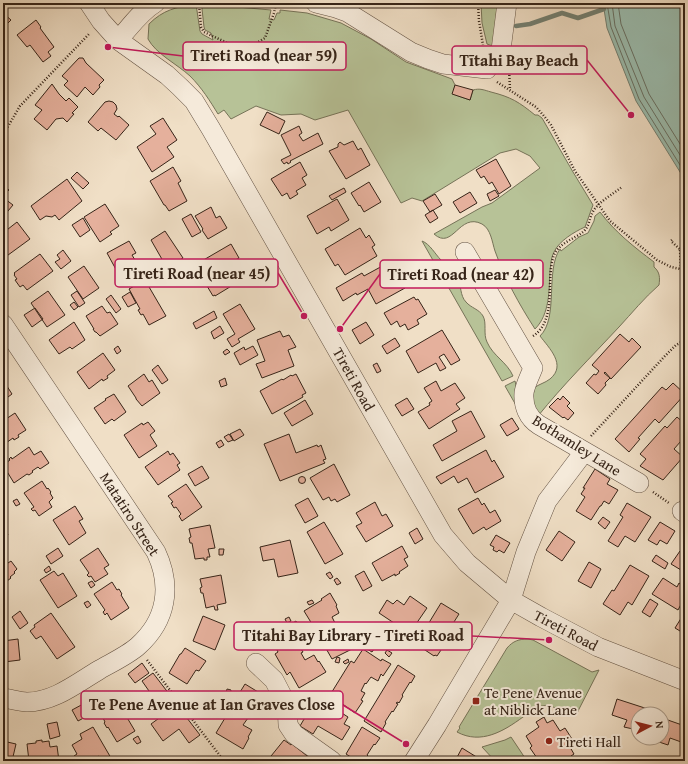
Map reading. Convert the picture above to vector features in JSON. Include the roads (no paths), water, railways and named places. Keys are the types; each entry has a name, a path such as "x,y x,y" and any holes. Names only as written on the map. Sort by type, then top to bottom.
{"street":[{"name":"Tireti Road","path":"89,3 101,21 118,40 167,75 194,101 211,128 443,535 467,563 511,600 566,631 598,647 685,681"},
{"path":"118,40 137,18 150,6 156,3"},
{"path":"316,3 347,12 411,52 428,59 443,64 487,69 501,50 507,3"},
{"name":"Bothamley Lane","path":"465,252 532,368 524,393 529,417 535,422 588,444 639,483"},
{"name":"Matatiro Street","path":"3,324 156,552 162,565 165,585 161,614 153,630 137,647 54,697 28,702 3,698"},
{"path":"414,761 511,600 526,552 547,501 588,444"},
{"path":"256,663 274,680 287,705 288,726 294,734 332,761"}],"water":[{"path":"603,3 685,3 685,180 636,101 607,28"}],"waterway":[{"path":"516,26 530,24 562,13 578,18 604,9"}],"place":[{"name":"Tireti Road (near 59)","path":"108,47"},
{"name":"Tītahi Bay Beach","path":"631,115"},
{"name":"Tireti Road (near 45)","path":"304,316"},
{"name":"Tireti Road (near 42)","path":"340,329"},
{"name":"Titahi Bay Library - Tireti Road","path":"549,640"},
{"name":"Te Pene Avenue at Niblick Lane","path":"476,701"},
{"name":"Tireti Hall","path":"549,741"},
{"name":"Te Pene Avenue at Ian Graves Close","path":"406,744"}]}
